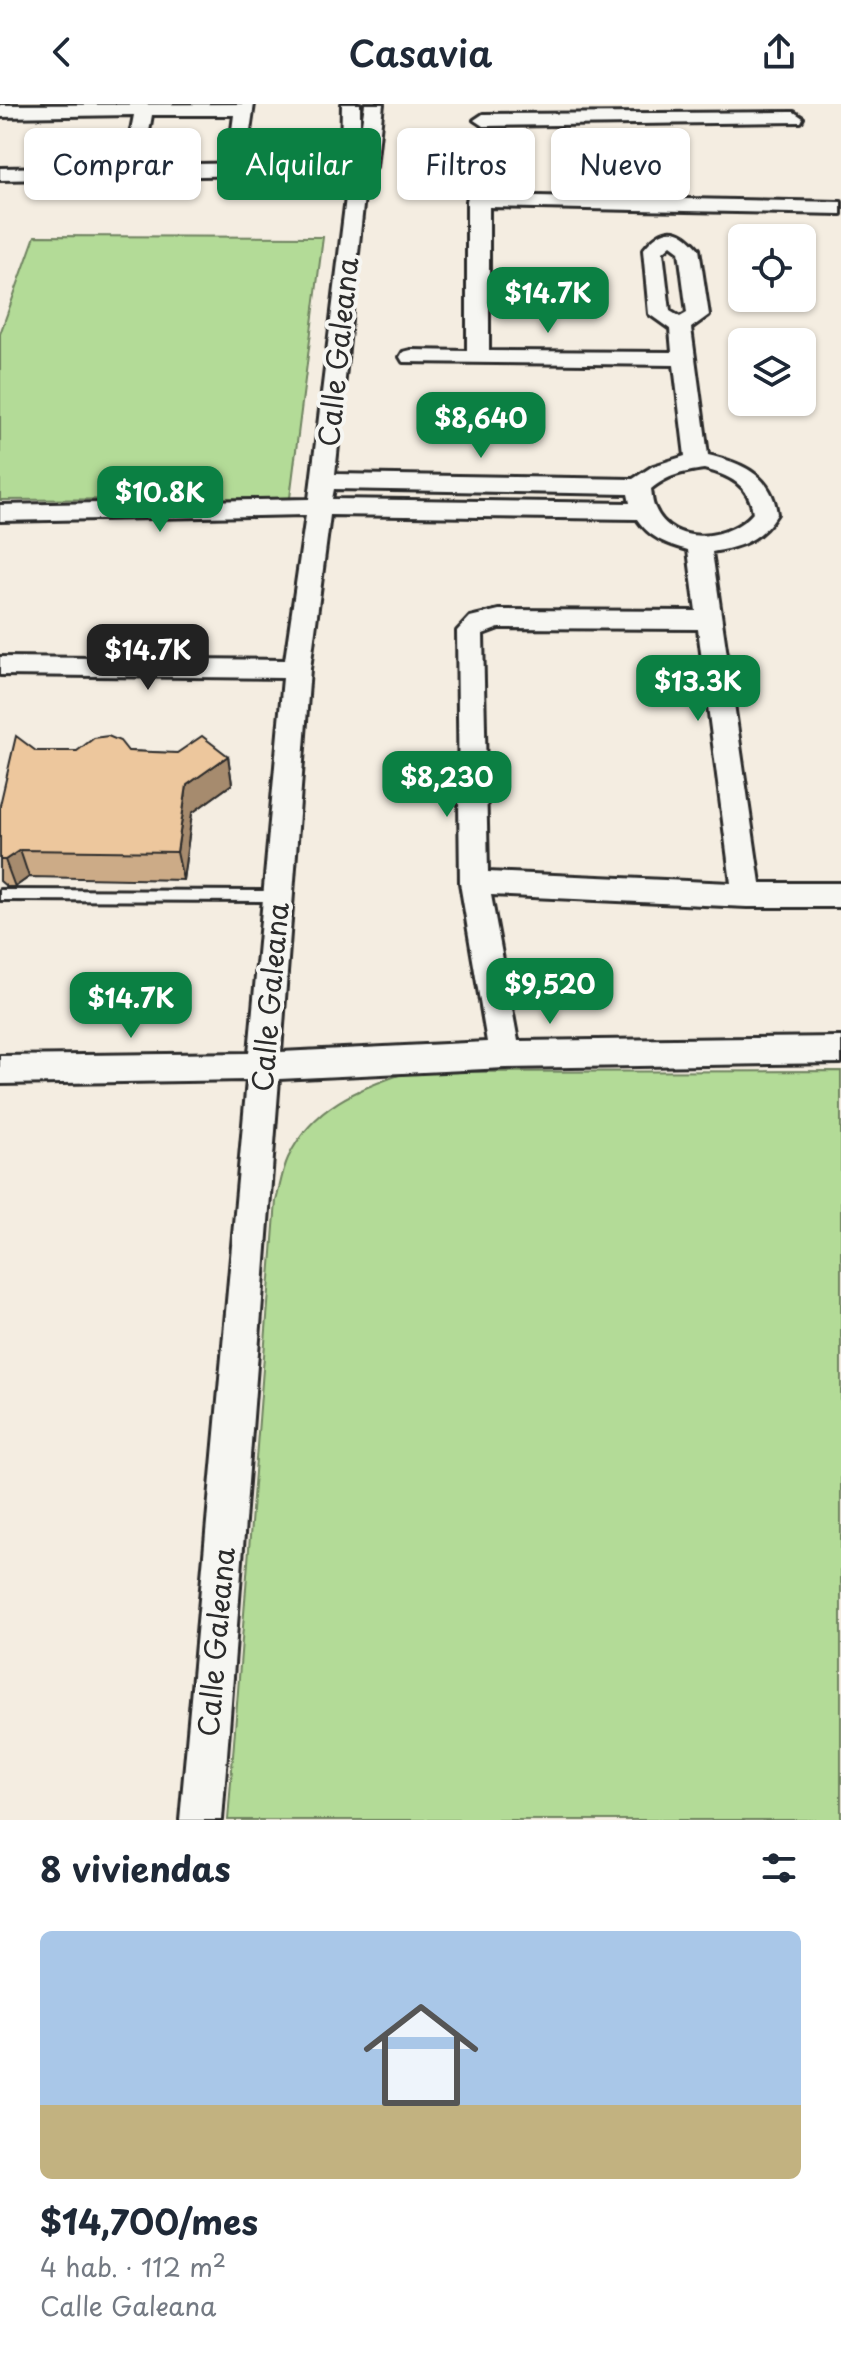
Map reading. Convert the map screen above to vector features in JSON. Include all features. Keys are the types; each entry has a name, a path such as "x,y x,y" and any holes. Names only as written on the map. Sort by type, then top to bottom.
{"street":[{"path":"351,104 354,128"},
{"path":"368,128 374,104"},
{"path":"0,111 244,106 241,128"},
{"path":"141,128 144,110"},
{"path":"483,120 624,112 793,117"},
{"path":"0,174 24,174"},
{"path":"478,357 478,192 666,205 841,208"},
{"name":"Calle Galeana","path":"201,1820 297,669 323,481 355,200"},
{"path":"666,205 670,235 689,249 698,315 680,326"},
{"path":"670,235 653,250 660,314 680,326"},
{"path":"680,326 697,463"},
{"path":"411,357 684,359"},
{"path":"323,481 639,487 656,472 670,466 697,463 722,466 751,480 765,502 765,514 749,533 735,540 699,543 665,534 652,525 638,502 639,487"},
{"path":"0,513 319,507 642,511"},
{"path":"699,543 747,895"},
{"path":"505,1055 474,883 470,631 479,623 499,619 710,620"},
{"path":"0,666 297,669"},
{"path":"474,883 747,895 841,895"},
{"path":"0,1070 262,1066 505,1055 841,1050"}],"lane":[{"path":"0,895 278,896"}],"green space":[{"path":"35,236 323,237 290,498 0,500 0,334"},
{"path":"841,1071 841,1820 228,1820 276,1201 288,1158 310,1125 355,1093 408,1072"}],"building":[{"path":"16,736 36,751 77,751 94,738 108,736 120,741 128,751 177,753 202,736 228,756 187,785 177,852 20,850 0,860 0,805"}]}
